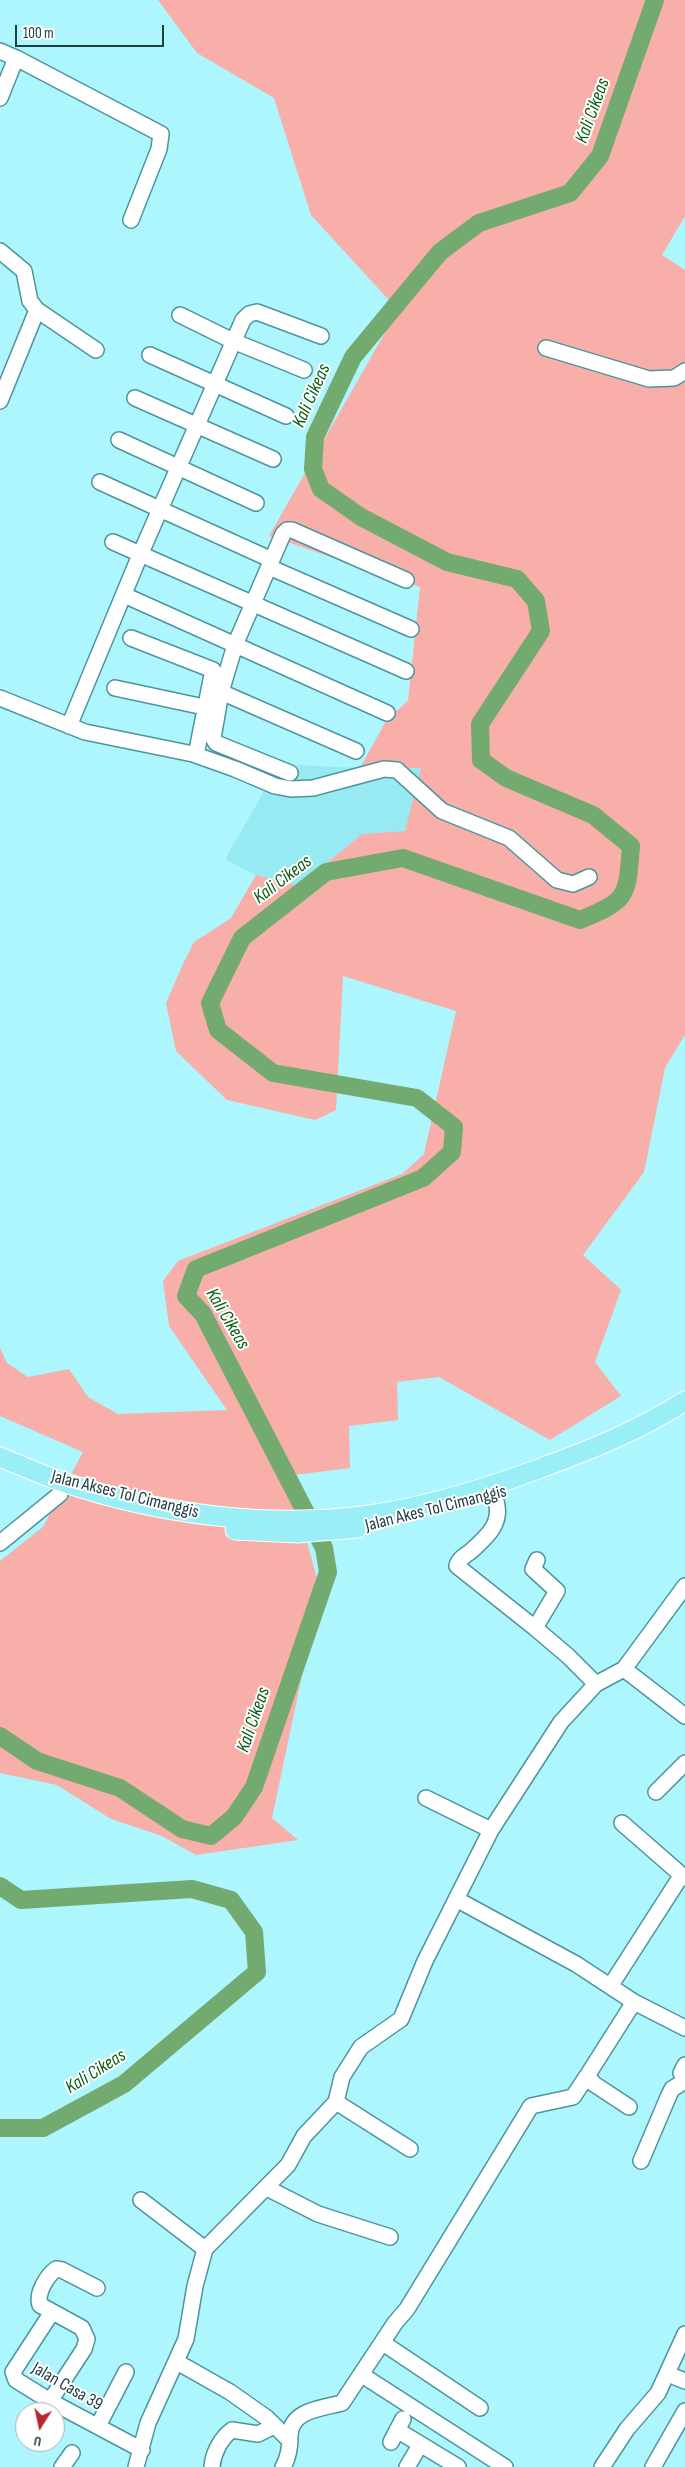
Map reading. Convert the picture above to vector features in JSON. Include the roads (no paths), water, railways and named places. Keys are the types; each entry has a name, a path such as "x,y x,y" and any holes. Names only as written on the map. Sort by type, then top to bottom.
{"main road":[{"name":"Jalan Akes Tol Cimanggis","path":"362,1521 410,1519 495,1498 602,1458 680,1411"},
{"name":"Jalan Akes Tol Cimanggis","path":"0,1470 60,1494 153,1518 215,1528 259,1526 298,1534 362,1521 492,1486 595,1448 680,1411"},
{"name":"Jalan Akses Tol Cimanggis","path":"0,1457 60,1481 149,1504 259,1526"}],"street":[{"path":"0,50 161,134 159,149 130,220"},
{"path":"0,98 16,58"},
{"path":"0,251 24,271 30,301 37,310 96,350"},
{"path":"0,400 37,310"},
{"path":"69,726 140,555 243,320 249,314 257,312 321,336"},
{"path":"180,314 233,341 304,370"},
{"path":"546,348 649,379 674,378 685,371"},
{"path":"150,355 286,416"},
{"path":"135,398 273,459"},
{"path":"119,440 256,503"},
{"path":"100,482 411,629"},
{"path":"290,773 214,741 221,692 236,644 283,534 287,530 292,530 406,580"},
{"path":"113,542 406,671"},
{"path":"124,595 388,713"},
{"path":"131,638 213,670 204,707 196,755"},
{"path":"115,688 204,707"},
{"path":"221,692 356,751"},
{"path":"0,698 85,732 196,755 235,768 275,786 290,789 313,788 384,769 397,770 434,805 453,816 509,838 557,880 573,884 589,877"},
{"path":"0,1543 60,1494"},
{"path":"495,1498 499,1509 496,1521 475,1547 458,1561 456,1566 535,1628 568,1656 596,1684"},
{"path":"535,1628 557,1592 533,1568 537,1560"},
{"path":"136,2467 148,2424 186,2339 195,2286 205,2249 288,2165 304,2136 336,2102 342,2077 361,2047 402,2019 406,2013 425,1961 491,1830 560,1722 596,1684 624,1669 685,1586"},
{"path":"624,1669 685,1716"},
{"path":"656,1792 685,1763"},
{"path":"426,1798 491,1830"},
{"path":"611,1985 683,1877 622,1823"},
{"path":"456,1899 611,1985 634,2002 685,2028"},
{"path":"283,2467 288,2459 290,2428 300,2415 342,2403 395,2323 407,2309 531,2106 574,2097 634,2002"},
{"path":"641,2161 669,2095 684,2073"},
{"path":"587,2076 594,2084 628,2107"},
{"path":"336,2102 410,2149"},
{"path":"267,2188 318,2214 390,2237"},
{"path":"141,2200 205,2249"},
{"path":"50,2401 84,2348 87,2339 82,2328 40,2305 38,2300 47,2279 56,2269 62,2270 98,2288"},
{"name":"Jalan Casa 39","path":"52,2312 13,2372 16,2380 50,2401 142,2450"},
{"path":"602,2467 627,2430 658,2393 685,2334"},
{"path":"383,2343 480,2408"},
{"path":"177,2362 230,2392 267,2418 290,2441"},
{"path":"98,2426 126,2372"},
{"path":"362,2375 496,2464"},
{"path":"654,2467 685,2411"},
{"path":"212,2467 224,2436 232,2430 258,2434 274,2426"},
{"path":"397,2430 458,2467"},
{"path":"407,2467 420,2445"},
{"path":"62,2467 72,2453"}],"waterway":[{"name":"Kali Cikeas","path":"0,1736 37,1761 120,1788 182,1829 211,1836 234,1817 254,1787 328,1572 324,1548 203,1314 186,1296 196,1269 423,1178 452,1152 454,1127 417,1098 273,1073 218,1030 210,1003 242,938 326,872 403,858 580,920 617,901 626,886 631,846 593,815 506,778 481,760 480,724 541,631 536,601 517,579 447,562 361,517 321,489 313,469 315,437 353,357 440,252 479,223 570,193 600,156 655,0"},
{"name":"Kali Cikeas","path":"0,1886 21,1900 192,1889 231,1900 254,1932 257,1972 124,2084 43,2128 0,2128"}]}
